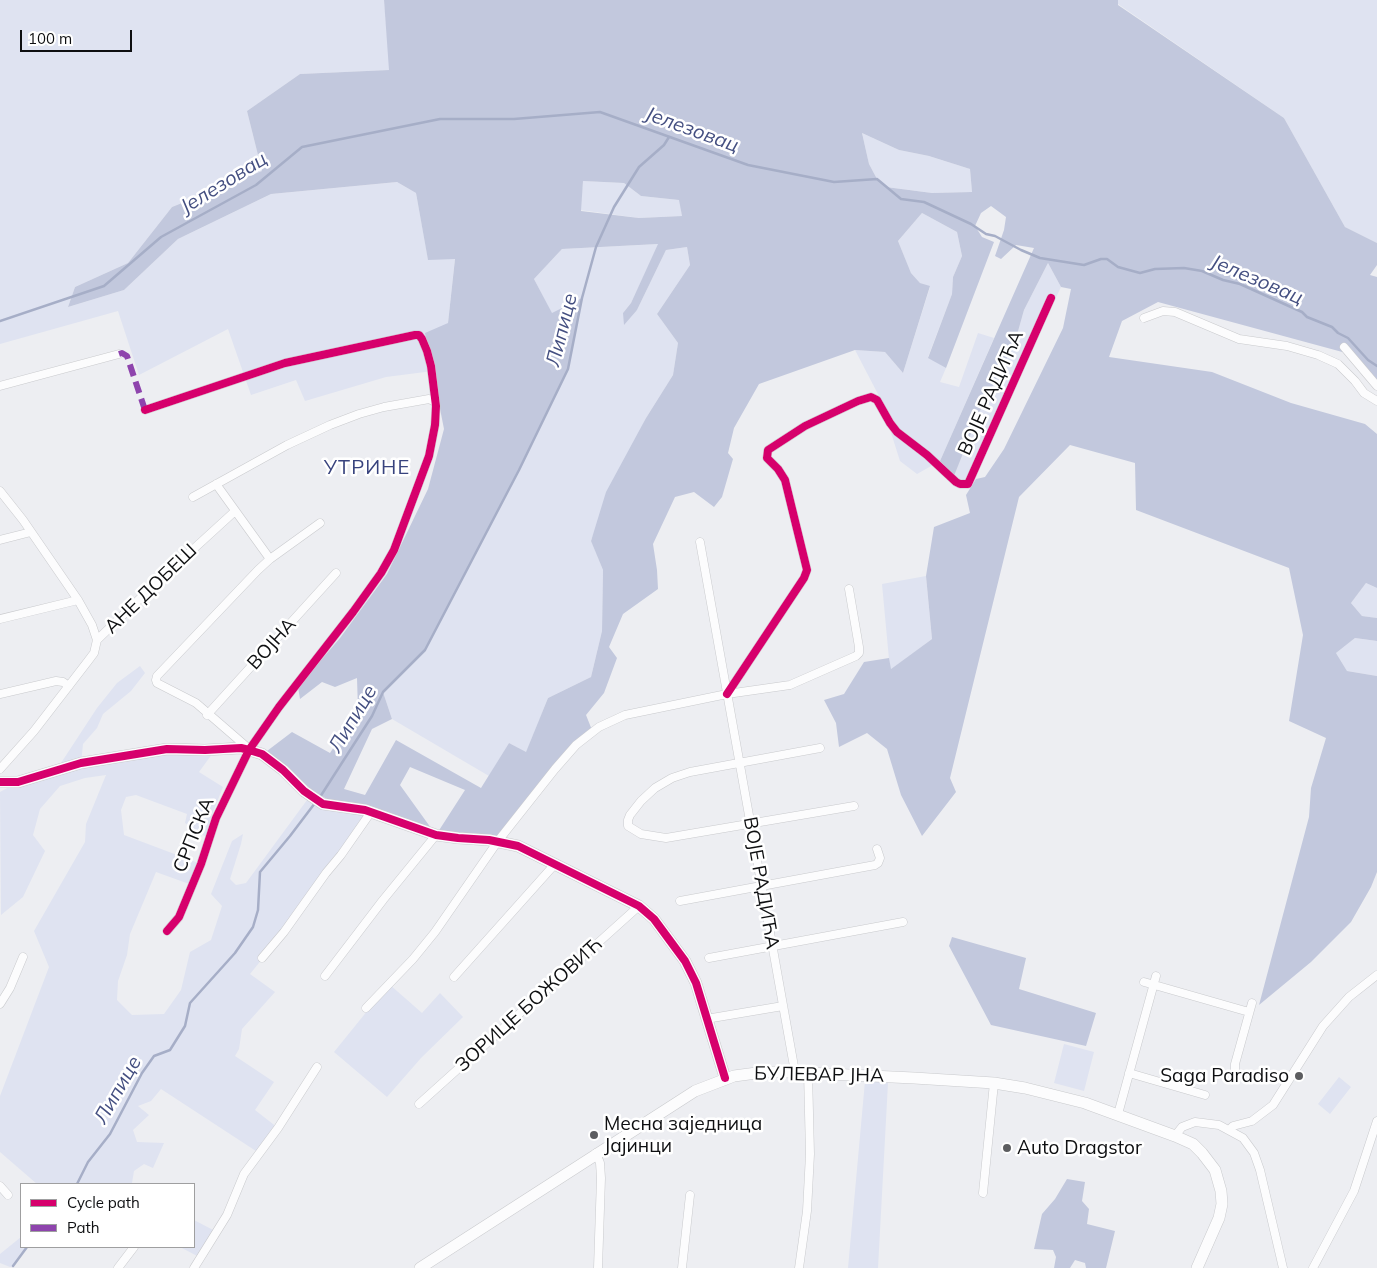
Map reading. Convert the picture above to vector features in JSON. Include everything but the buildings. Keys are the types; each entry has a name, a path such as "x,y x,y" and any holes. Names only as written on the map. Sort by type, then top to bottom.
{"main road":[{"path":"0,782 18,782 81,763 168,749 250,750 262,754 317,800 371,812 436,835 518,846 639,906 658,924 685,961 696,984 725,1078"},
{"name":"БУЛЕВАР ЈНА","path":"420,1268 695,1091 725,1078 764,1072 808,1072 994,1084 1048,1092 1118,1114 1175,1136 1192,1144 1202,1153 1215,1170 1221,1191 1222,1204 1219,1218 1197,1268"}],"street":[{"name":"ВОЈЕ РАДИЋА","path":"727,694 804,578 807,570 785,480 778,469 767,458 768,450 806,426 871,396 877,400 897,432 927,455 956,482 968,484 1051,298"},
{"path":"1144,318 1163,311 1175,312 1239,339 1287,346 1318,355 1338,364 1364,393 1377,400"},
{"name":"СРПСКА","path":"145,410 285,363 366,344 419,335 431,366 437,410 429,456 394,550 353,612 279,708 250,750 216,818 183,909 179,917 166,931"},
{"path":"1344,347 1377,386"},
{"path":"0,386 119,354"},
{"path":"193,497 294,442 343,420 391,406 429,399 435,402"},
{"path":"216,484 234,512 270,559"},
{"path":"0,491 78,600 92,625 97,640"},
{"name":"АНЕ ДОБЕШ","path":"0,769 34,731 94,653 97,640 234,512"},
{"path":"250,750 193,701 157,684 157,676 270,559 320,524"},
{"path":"0,540 31,532"},
{"name":"ВОЈЕ РАДИЋА","path":"700,542 795,1072"},
{"name":"ВОЈНА","path":"207,715 336,573"},
{"path":"366,1008 436,932 498,842 576,745 599,727 633,713 727,694 790,685 856,656 859,653 859,647 849,589"},
{"path":"0,619 78,600"},
{"path":"0,694 56,681 63,682 69,686"},
{"path":"820,748 690,772 664,782 640,801 628,820 628,826 641,834 659,838 671,838 854,806"},
{"path":"262,958 284,932 371,812"},
{"path":"325,976 436,835"},
{"path":"680,900 875,865 880,858 877,849"},
{"path":"454,977 555,864"},
{"name":"ЗОРИЦЕ БОЖОВИЋ","path":"419,1104 639,906"},
{"path":"709,958 903,922"},
{"path":"0,1004 10,988 23,958"},
{"path":"1230,1130 1233,1126 1252,1121 1273,1105 1323,1026 1345,1001 1377,975"},
{"path":"1118,1114 1156,976"},
{"path":"1144,982 1249,1012"},
{"path":"1235,1071 1235,1064 1252,1003"},
{"path":"706,1019 783,1006"},
{"path":"194,1268 227,1215 234,1194 244,1174 278,1128 317,1067"},
{"path":"799,1268 807,1211 810,1154 808,1072"},
{"path":"1129,1073 1205,1095"},
{"path":"983,1193 994,1084"},
{"path":"1313,1268 1354,1191 1377,1121"},
{"path":"1175,1136 1182,1126 1195,1122 1210,1123 1230,1130 1243,1138 1250,1146 1257,1161 1283,1268"},
{"path":"596,1153 600,1164 601,1178 598,1268"},
{"path":"0,1186 8,1195"},
{"path":"682,1268 690,1195"},
{"path":"118,1268 133,1248"}],"shaded area":[{"path":"0,0 384,0 390,70 300,74 247,111 262,171 172,207 128,263 75,287 68,307 124,290 178,239 271,194 397,182 416,193 428,259 455,258 448,323 433,371 386,377 305,401 296,380 251,395 228,329 139,375 118,311 0,344"},
{"path":"384,0 1118,0 1118,5 1284,118 1345,227 1377,243 1377,265 1370,275 1377,277 1377,390 1346,353 1158,302 1122,321 1109,357 1212,372 1291,403 1365,424 1377,434 1377,588 1366,583 1351,603 1362,616 1377,618 1377,641 1355,638 1336,653 1347,671 1377,676 1377,872 1371,887 1351,922 1311,962 1259,1005 1309,817 1311,788 1326,738 1289,721 1303,635 1289,568 1136,510 1135,463 1070,445 1019,497 950,778 956,792 922,836 901,795 887,749 867,733 839,747 836,723 824,700 844,694 864,662 889,658 891,669 932,639 926,576 934,527 970,513 966,495 976,479 985,477 1004,449 1063,328 1071,289 1061,287 1048,263 1024,310 1015,342 980,411 954,476 940,461 1034,248 1016,245 1001,259 995,256 1004,230 1006,217 991,206 981,213 975,226 982,237 994,242 946,368 928,358 952,294 953,277 962,256 957,232 922,213 898,241 911,273 920,283 930,286 903,373 885,352 855,350 759,384 734,428 728,453 733,459 722,497 714,507 694,492 675,497 653,544 658,589 623,614 609,647 617,658 604,693 586,715 592,730 564,758 498,841 436,835 327,799 313,791 267,751 292,732 330,753 358,710 357,678 335,687 322,682 300,699 298,687 340,638 387,574 428,489 444,429 425,333 448,323 455,259 428,260 416,193 397,182 271,194 178,239 124,290 68,307 75,287 128,263 172,207 262,171 247,111 300,74 389,70","holes":["862,133 899,150 929,156 970,169 972,192 932,193 886,187 877,179 869,164","583,181 624,183 641,196 679,200 682,216 639,218 581,211","658,244 631,303 623,313 624,325 637,310 666,250 687,247 690,265 657,314 678,343 673,375 646,418 606,492 591,541 603,570 602,631 591,677 548,698 526,752 509,743 481,788 396,740 365,795 344,789 372,729 392,719 383,692 425,650 519,470 568,369 582,298 552,313 534,279 562,249","410,767 465,790 436,835 400,785"]},
{"path":"1118,0 1377,0 1377,243 1345,227 1284,118 1118,4"},
{"path":"862,133 899,150 929,156 970,169 972,192 932,193 886,187 877,179 869,164"},
{"path":"583,181 624,183 641,196 680,200 682,216 639,218 580,210"},
{"path":"922,213 957,232 962,256 953,277 952,294 928,357 946,368 940,382 959,387 978,333 994,338 940,461 917,474 900,461 880,398 855,350 885,352 903,373 930,287 920,283 911,273 898,241"},
{"path":"659,244 631,303 623,313 637,310 666,250 687,247 690,265 657,314 678,343 673,375 646,418 591,540 603,570 602,631 591,677 548,698 526,753 509,743 489,776 392,719 383,692 425,650 519,470 582,299 552,314 534,279 562,249"},
{"path":"1048,263 1061,287 967,481 960,483 954,476 980,411 1015,342 1024,310"},
{"path":"926,576 932,639 890,670 882,584"},
{"path":"1366,583 1377,588 1377,618 1362,616 1351,603"},
{"path":"1355,638 1377,641 1377,676 1347,671 1336,653"},
{"path":"140,666 145,673 131,691 103,714 97,728 83,744 81,763 215,750 199,772 223,787 211,817 206,837 185,823 187,814 136,795 126,797 121,810 124,835 201,864 192,885 156,872 130,934 127,955 118,981 117,1000 132,1015 164,1014 181,990 190,952 211,940 222,906 211,894 232,841 243,834 230,879 236,885 246,883 310,796 371,812 284,932 250,974 275,992 242,1029 239,1049 235,1056 274,1082 255,1110 278,1128 259,1153 161,1089 151,1101 138,1106 149,1115 133,1130 137,1142 164,1143 153,1168 144,1164 134,1171 132,1183 36,1183 0,1152 0,1096 49,967 34,931 85,842 86,824 106,775 85,778 60,786 40,809 33,835 45,851 23,897 1,915 0,792 18,782 69,767 61,763 97,708 117,683"},
{"path":"952,937 1026,958 1019,989 1096,1013 1086,1046 991,1025 949,946"},
{"path":"389,984 422,1013 440,993 463,1017 421,1058 387,1097 334,1052"},
{"path":"1064,1044 1094,1052 1084,1091 1054,1083"},
{"path":"1339,1077 1351,1087 1330,1114 1318,1104"},
{"path":"865,1081 888,1083 878,1268 848,1268"},
{"path":"1067,1179 1085,1182 1082,1201 1089,1209 1087,1224 1115,1231 1106,1268 1086,1268 1085,1263 1075,1260 1070,1268 1054,1268 1056,1257 1053,1250 1034,1249 1042,1214 1055,1199"},
{"path":"195,1221 217,1232 201,1258 182,1248 195,1248"},
{"path":"20,1238 20,1248 26,1248 13,1266 10,1267 0,1263 0,1254"}],"waterway":[{"name":"Јелезовац","path":"0,321 104,286 161,237 256,185 302,147 440,119 514,119 600,112 748,165 834,182 877,179 901,199 924,202 971,224 986,234 995,236 1040,258 1084,265 1101,259 1107,259 1118,267 1140,273 1155,269 1184,268 1202,271 1223,280 1240,284 1302,312 1307,317 1332,327 1338,333 1348,338 1368,360 1377,366"},
{"name":"Липице","path":"320,797 372,716 383,692 425,650 519,470 568,369 582,298 596,247 614,207 639,167 664,145 669,137"},
{"name":"Липице","path":"78,1183 88,1162 110,1134 142,1073 154,1056 170,1050 185,1026 190,1003 235,953 253,927 258,910 260,872 315,803"},
{"name":"Липице","path":"13,1266 26,1248"}],"marked path":[{"path":"119,354 122,353 127,356 145,410"}],"cycle path":[{"path":"727,694 804,578 807,570 785,480 778,469 767,458 768,450 805,426 858,401 871,397 877,400 897,432 927,455 956,482 968,484 1051,298"},
{"path":"145,410 285,363 415,335 419,335 427,351 431,366 436,406 435,425 429,456 394,550 381,573 353,612 279,707 249,750 216,818 201,864 179,917 167,931"},
{"path":"0,782 18,782 81,763 167,749 205,750 241,748 262,754 283,770 304,791 323,804 365,810 436,835 489,840 518,846 639,906 654,919 685,961 696,983 725,1078"}],"place":[{"name":"Saga Paradiso","path":"1299,1076"},
{"name":"Месна заједница Јајинци","path":"594,1135"},
{"name":"Auto Dragstor","path":"1007,1148"}],"district":[{"name":"УТРИНЕ","path":"367,468"}]}
